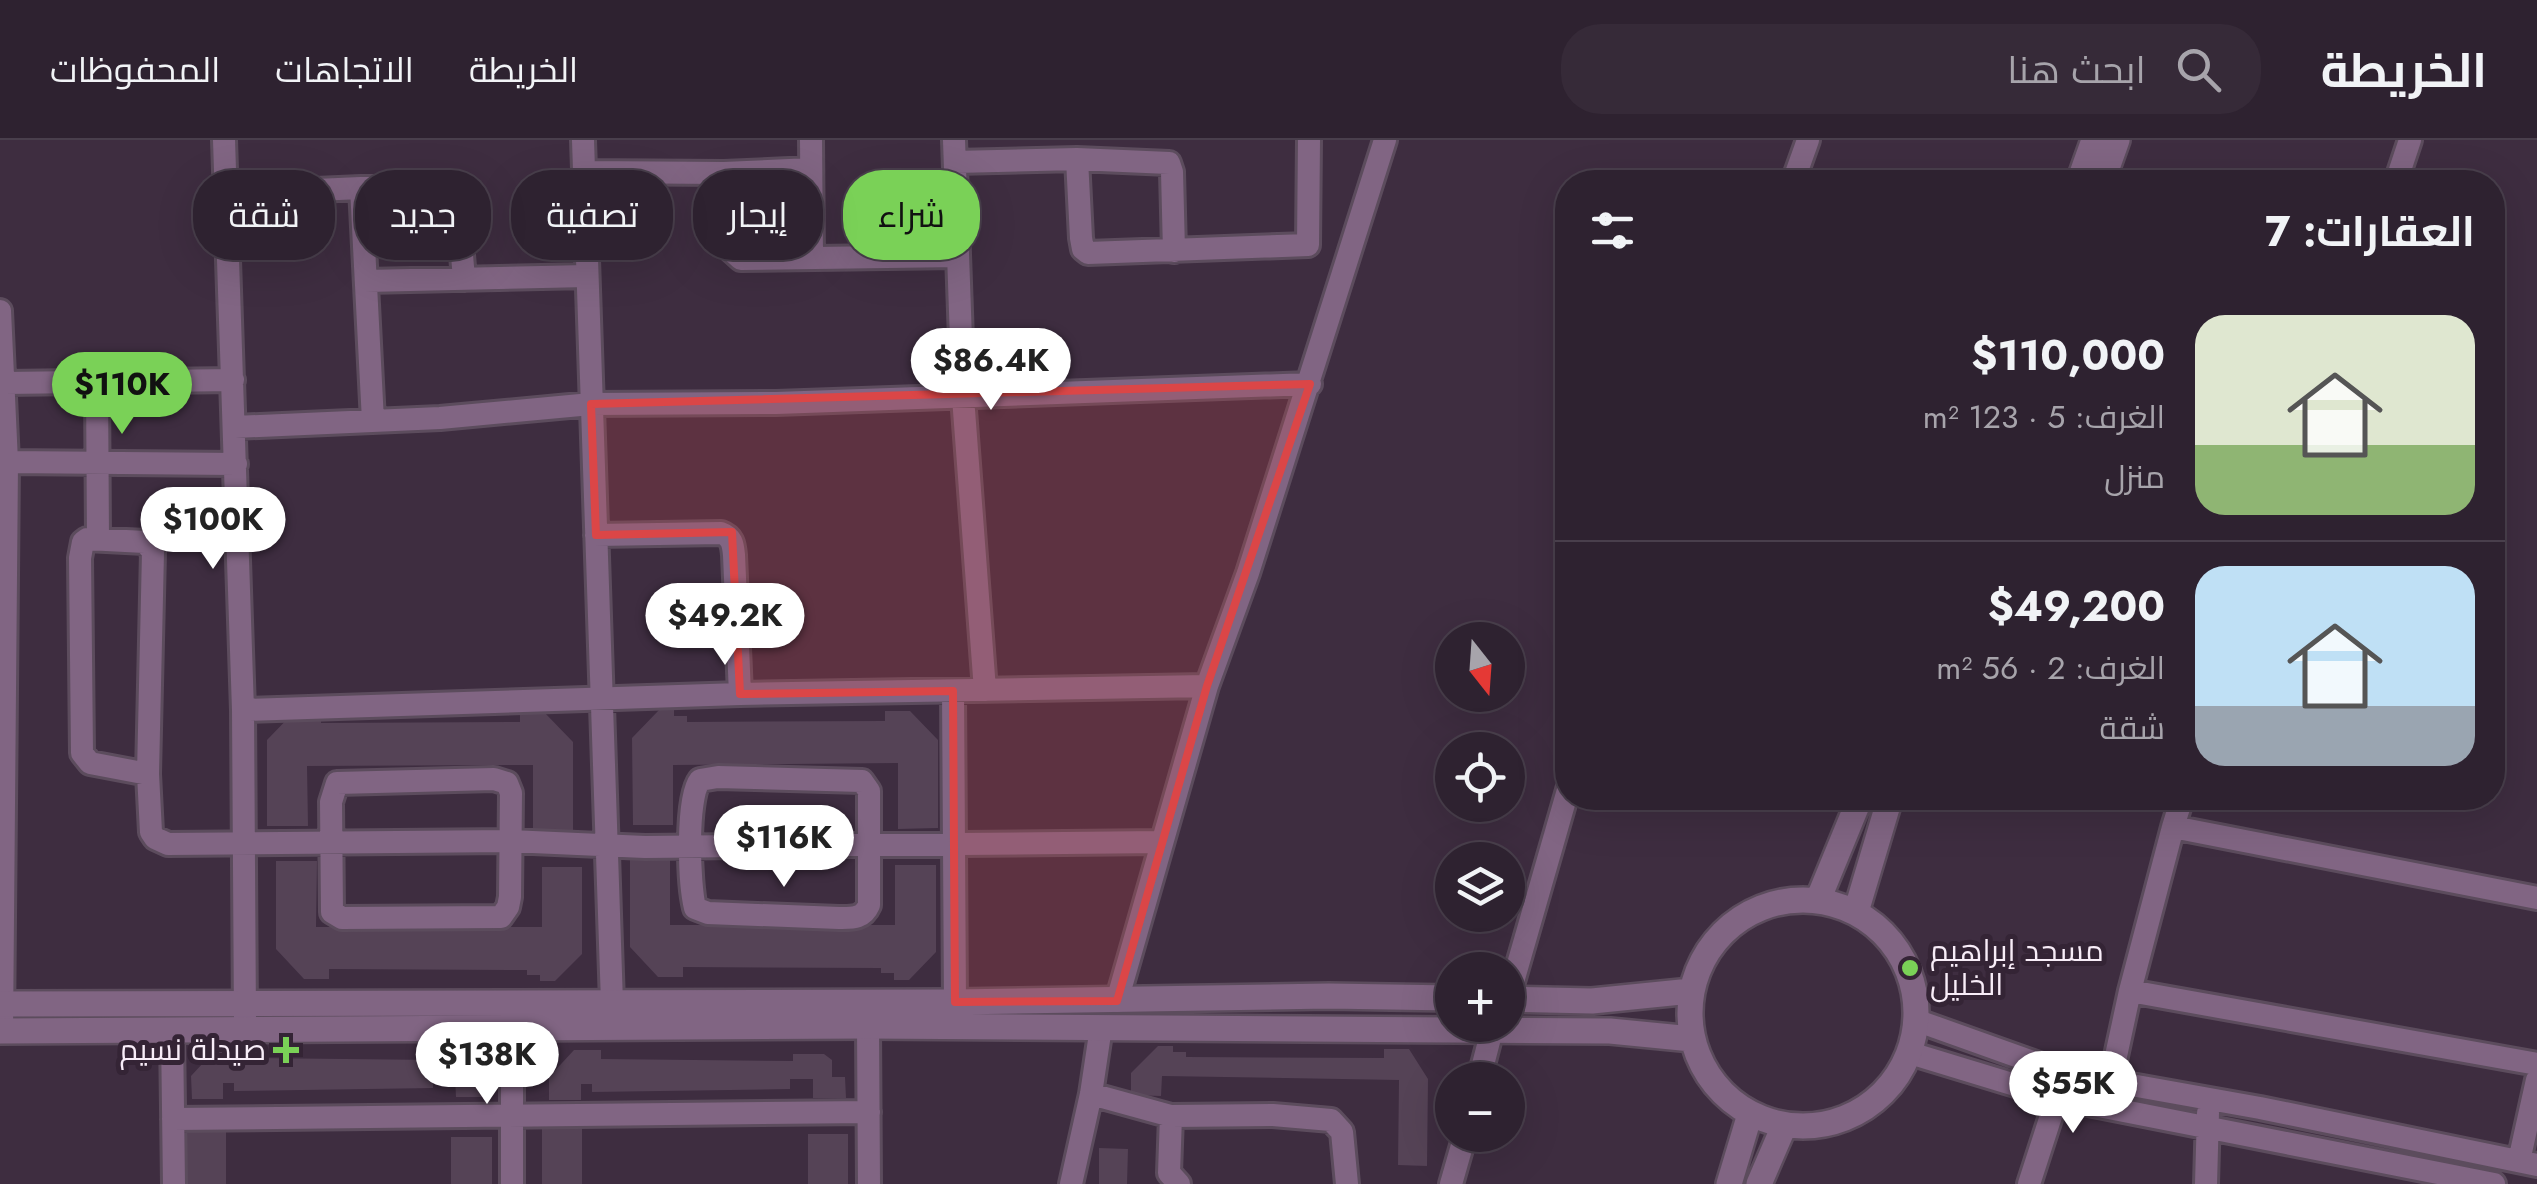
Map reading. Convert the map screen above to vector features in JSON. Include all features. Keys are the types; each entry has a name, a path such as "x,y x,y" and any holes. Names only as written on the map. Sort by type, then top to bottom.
{"street":[{"path":"224,140 225,170"},
{"path":"582,140 584,170"},
{"path":"810,140 811,170"},
{"path":"1308,245 1310,140"},
{"path":"1118,1001 1207,686 1310,384 1385,140"},
{"path":"1797,170 1808,140"},
{"path":"2083,170 2094,140"},
{"path":"2106,170 2117,140"},
{"path":"2400,170 2410,140"},
{"path":"954,151 1077,159 1118,150 1164,160 1172,166 1174,251"},
{"path":"1077,159 1083,249 1093,254 1353,244"},
{"path":"228,260 244,710 244,1031"},
{"path":"365,260 373,420"},
{"path":"462,260 464,279"},
{"path":"587,260 612,1002"},
{"path":"958,260 963,397 985,690"},
{"path":"366,281 587,276"},
{"path":"0,312 7,462 1,1031 868,1026 1435,1031"},
{"path":"4,383 232,380"},
{"path":"97,382 98,539"},
{"path":"235,427 440,418 591,404 963,397 1310,384"},
{"path":"7,462 236,464"},
{"path":"596,535 728,536 733,542 740,694"},
{"path":"148,774 90,764 82,753 83,542 146,542 153,552 149,823 154,838 168,844 510,841 692,846 1161,842"},
{"path":"244,710 740,694 1207,686"},
{"path":"952,692 955,1002"},
{"path":"718,778 862,781 870,791 868,844 869,905 861,916 702,912 694,904 696,783 718,778"},
{"path":"342,781 502,781 510,793 510,841 508,907 494,920 335,915 330,908 333,786 342,781"},
{"path":"1521,952 1562,810"},
{"path":"1818,900 1855,810"},
{"path":"1856,912 1886,810"},
{"path":"2105,1107 2130,990 2178,810"},
{"path":"2173,827 2537,898"},
{"path":"1818,900 1856,912 1883,930 1903,957 1915,988 1918,1020 1910,1054 1890,1087 1860,1112 1823,1126 1784,1126 1750,1114 1723,1095 1704,1070 1692,1039 1691,991 1703,959 1724,932 1752,911 1784,901 1818,900"},
{"path":"2130,990 2537,1064"},
{"path":"1525,999 1592,1001 1691,991"},
{"path":"1,1003 1435,998"},
{"path":"571,1002 571,1029"},
{"path":"1918,1020 2064,1072 2110,1083 2528,1163 2537,1080"},
{"path":"868,1026 869,1184 883,1184"},
{"path":"1071,1184 1091,1094 1100,1027"},
{"path":"512,1029 512,1184"},
{"path":"1525,1030 1610,1031 1692,1039"},
{"path":"172,1032 174,1184"},
{"path":"1910,1054 2058,1098 2494,1184"},
{"path":"2029,1184 2064,1072"},
{"path":"1091,1094 1171,1116 1331,1120 1342,1132 1346,1184"},
{"path":"2206,1184 2208,1099"},
{"path":"174,1119 869,1112"},
{"path":"1729,1184 1750,1114"},
{"path":"1171,1116 1170,1173 1179,1184"},
{"path":"1759,1184 1784,1126"},
{"path":"1452,1184 1461,1152"}],"highlighted area":[{"path":"1310,384 1207,686 1117,1001 955,1002 953,691 740,694 732,532 596,535 591,404"}],"building":[{"path":"659,710 674,710 674,716 687,716 687,722 885,721 885,711 910,711 938,740 938,828 898,829 898,763 673,765 673,825 633,825 632,738"},
{"path":"294,712 321,718 321,723 520,722 520,713 544,712 573,742 573,830 533,830 533,765 307,766 308,826 267,826 267,740"},
{"path":"630,859 670,859 670,925 895,925 895,865 936,865 936,952 909,980 894,980 894,973 881,973 881,968 683,967 683,977 658,977 630,947"},
{"path":"276,861 317,861 316,927 542,927 542,867 582,867 582,954 555,981 540,981 540,975 527,975 527,970 329,969 329,979 304,979 276,949"},
{"path":"1158,1046 1173,1046 1173,1052 1186,1052 1186,1057 1384,1058 1384,1049 1409,1049 1428,1079 1427,1166 1398,1165 1399,1080 1162,1076 1161,1096 1131,1095 1131,1073"},
{"path":"216,1049 243,1049 243,1058 436,1060 436,1053 467,1053 474,1059 475,1077 488,1076 488,1097 456,1097 455,1078 433,1078 433,1088 234,1091 234,1083 223,1083 223,1099 192,1099 191,1076"},
{"path":"574,1050 601,1050 601,1059 793,1061 793,1054 824,1054 832,1060 832,1077 845,1077 846,1098 813,1098 813,1079 790,1079 790,1089 592,1092 592,1084 581,1084 581,1100 549,1100 549,1077"},
{"path":"542,1128 582,1128 582,1184 542,1184"},
{"path":"186,1131 226,1131 226,1184 186,1184"},
{"path":"808,1134 848,1134 848,1184 808,1184"},
{"path":"451,1137 492,1137 492,1184 451,1184"},
{"path":"1099,1148 1128,1149 1127,1184 1099,1184"}],"place":[{"name":"مسجد إبراهيم الخليل","path":"1910,968"},
{"name":"صيدلة نسيم","path":"286,1050"}]}
